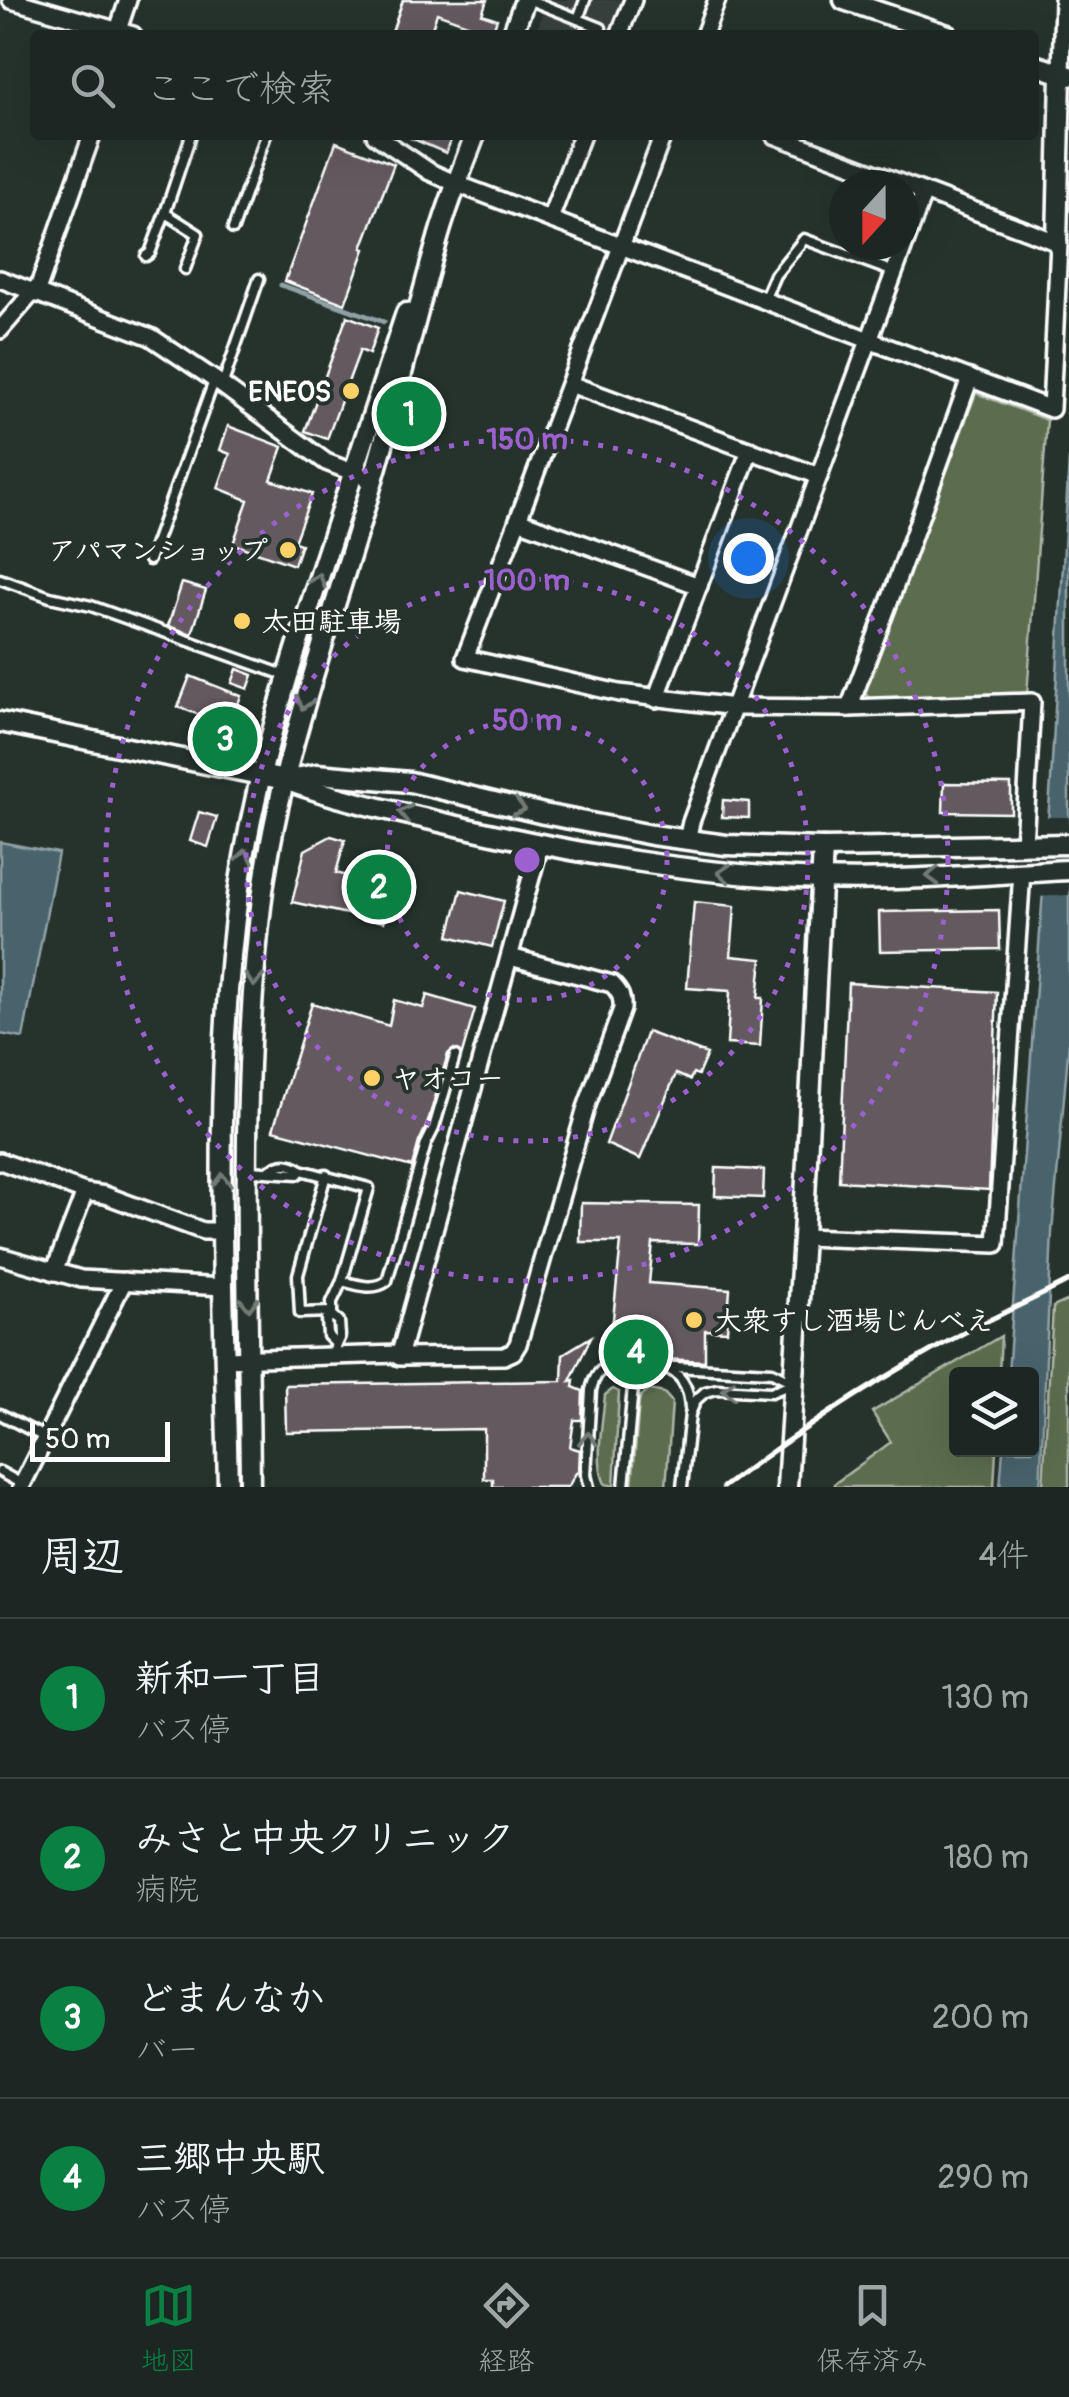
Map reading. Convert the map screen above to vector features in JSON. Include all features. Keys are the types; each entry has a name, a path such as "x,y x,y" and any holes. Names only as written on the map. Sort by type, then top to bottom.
{"street":[{"path":"11,0 49,5 115,30"},
{"path":"120,30 128,0"},
{"path":"514,30 528,0"},
{"path":"622,30 633,0"},
{"path":"706,30 717,0"},
{"path":"844,0 933,30"},
{"path":"382,140 430,172 457,184 1051,409 1065,75 1063,0"},
{"path":"1039,67 1065,75"},
{"path":"0,330 34,293 90,140"},
{"path":"228,1487 222,1128 239,890 261,774 287,676 415,289 473,140"},
{"path":"550,219 580,140"},
{"path":"661,140 466,658 572,684 736,707 1032,702 1028,845"},
{"path":"787,140 1057,242"},
{"path":"687,840 924,192"},
{"path":"250,1487 249,1062 257,944 271,844 310,684 373,480 437,239"},
{"path":"0,280 151,337 326,462 373,480"},
{"path":"849,708 970,378"},
{"path":"570,384 819,476"},
{"path":"656,698 750,450"},
{"path":"518,520 698,586"},
{"path":"0,722 261,774 540,846 690,869 821,880 1069,870"},
{"path":"285,780 317,774 410,782 544,814 726,845 823,848 1069,844"},
{"path":"510,957 612,984 619,991 622,1009 586,1108 513,1352 504,1356 399,1357 540,846"},
{"path":"787,1487 823,848"},
{"path":"803,1237 996,1244 1026,872"},
{"path":"0,1161 203,1231 222,1232"},
{"path":"54,1272 85,1192"},
{"path":"0,1256 81,1279 223,1287"},
{"path":"43,1487 23,1483 124,1281"},
{"path":"225,1359 335,1350 400,1354"}],"lane":[{"path":"528,0 601,28"},
{"path":"578,19 585,0"},
{"path":"146,256 165,214 189,140"},
{"path":"233,230 264,140"},
{"path":"165,214 198,234 185,269"},
{"path":"764,300 775,276 804,239 894,272"},
{"path":"149,560 259,279"},
{"path":"0,579 50,597 91,606 287,676"},
{"path":"342,1281 380,1286 388,1281 455,1056"},
{"path":"247,1170 269,1170 274,1174 298,1174 302,1170 369,1188 342,1281 332,1302 332,1314"},
{"path":"326,1175 298,1275 300,1313 332,1314 339,1320 340,1336 335,1350"},
{"path":"589,1487 586,1475 591,1390 599,1370 606,1366 772,1372 794,1383"},
{"path":"624,1487 635,1366"},
{"path":"666,1367 683,1380 690,1399 682,1487"},
{"path":"690,1414 705,1392 771,1392 794,1383"},
{"path":"0,1414 46,1438"},
{"path":"0,1472 23,1483"}],"shaded area":[{"path":"547,0 625,0 614,30 537,30"}],"green space":[{"path":"976,393 1047,420 1027,695 870,700 864,691"},
{"path":"1069,1300 1069,1487 1043,1487 1053,1307"},
{"path":"1001,1336 999,1367 949,1367 949,1457 996,1457 994,1487 834,1487 891,1442 872,1412"},
{"path":"613,1389 619,1392 614,1486 605,1484 600,1453 605,1395"},
{"path":"650,1390 664,1393 672,1402 666,1487 632,1487 639,1403"}],"water":[{"path":"1069,458 1069,1042 1052,1232 1040,1487 1000,1487 1002,1457 1039,1457 1039,1367 1009,1367 1051,780"},
{"path":"0,842 58,853 23,1038 0,1034"}],"pier":[{"path":"1043,817 1069,817 1069,895 1037,897"}],"building":[{"path":"403,0 487,0 482,14 497,19 493,30 484,30 437,13 432,30 393,30"},
{"path":"416,140 451,140 446,153"},
{"path":"336,142 394,164 345,304 285,281"},
{"path":"347,316 378,328 369,354 360,350 327,439 305,431"},
{"path":"228,426 283,447 271,480 312,494 294,542 301,544 294,565 233,544 248,500 218,488 230,454 220,450"},
{"path":"182,583 206,590 192,634 168,626"},
{"path":"237,669 253,675 248,689 232,683"},
{"path":"190,676 241,696 229,728 243,734 235,754 205,742 213,720 178,707"},
{"path":"944,783 1011,784 1011,813 943,812"},
{"path":"723,800 749,802 749,818 722,817"},
{"path":"199,812 217,817 208,847 190,841"},
{"path":"331,836 345,840 336,873 365,881 366,875 375,877 377,870 396,874 384,922 292,902 305,850"},
{"path":"461,890 504,901 492,947 449,936"},
{"path":"694,902 735,906 731,956 762,959 758,998 763,998 760,1046 727,1044 730,991 687,988"},
{"path":"999,910 1000,949 880,951 879,912"},
{"path":"848,983 997,992 989,1190 839,1181"},
{"name":"ヤオコー","path":"427,995 475,1009 462,1054 454,1049 448,1054 412,1167 273,1130 312,1003 389,1026 394,1000 423,1008"},
{"path":"647,1032 707,1054 698,1075 693,1073 690,1080 676,1074 640,1159 606,1144"},
{"path":"716,1168 764,1170 763,1198 715,1196"},
{"path":"581,1203 699,1205 698,1244 653,1243 649,1283 730,1289 727,1331 705,1330 705,1361 621,1357 621,1350 610,1348 621,1242 580,1242"},
{"path":"591,1337 570,1381 574,1380 573,1387 583,1391 582,1420 574,1420 570,1447 580,1450 579,1472 568,1487 493,1487 493,1479 484,1479 484,1429 286,1432 285,1385 562,1381 563,1354"}],"waterway":[{"path":"281,285 384,322"}],"railway":[{"path":"723,1487 897,1370 1069,1281"}],"place":[{"name":"ENEOS","path":"351,391"},
{"name":"新和一丁目","path":"409,414"},
{"name":"アパマンショップ","path":"288,550"},
{"name":"太田駐車場","path":"242,621"},
{"name":"どまんなか","path":"225,739"},
{"name":"みさと中央クリニック","path":"379,887"},
{"name":"ヤオコー","path":"372,1078"},
{"name":"大衆すし酒場じんべえ","path":"694,1320"},
{"name":"三郷中央駅","path":"636,1352"}]}
